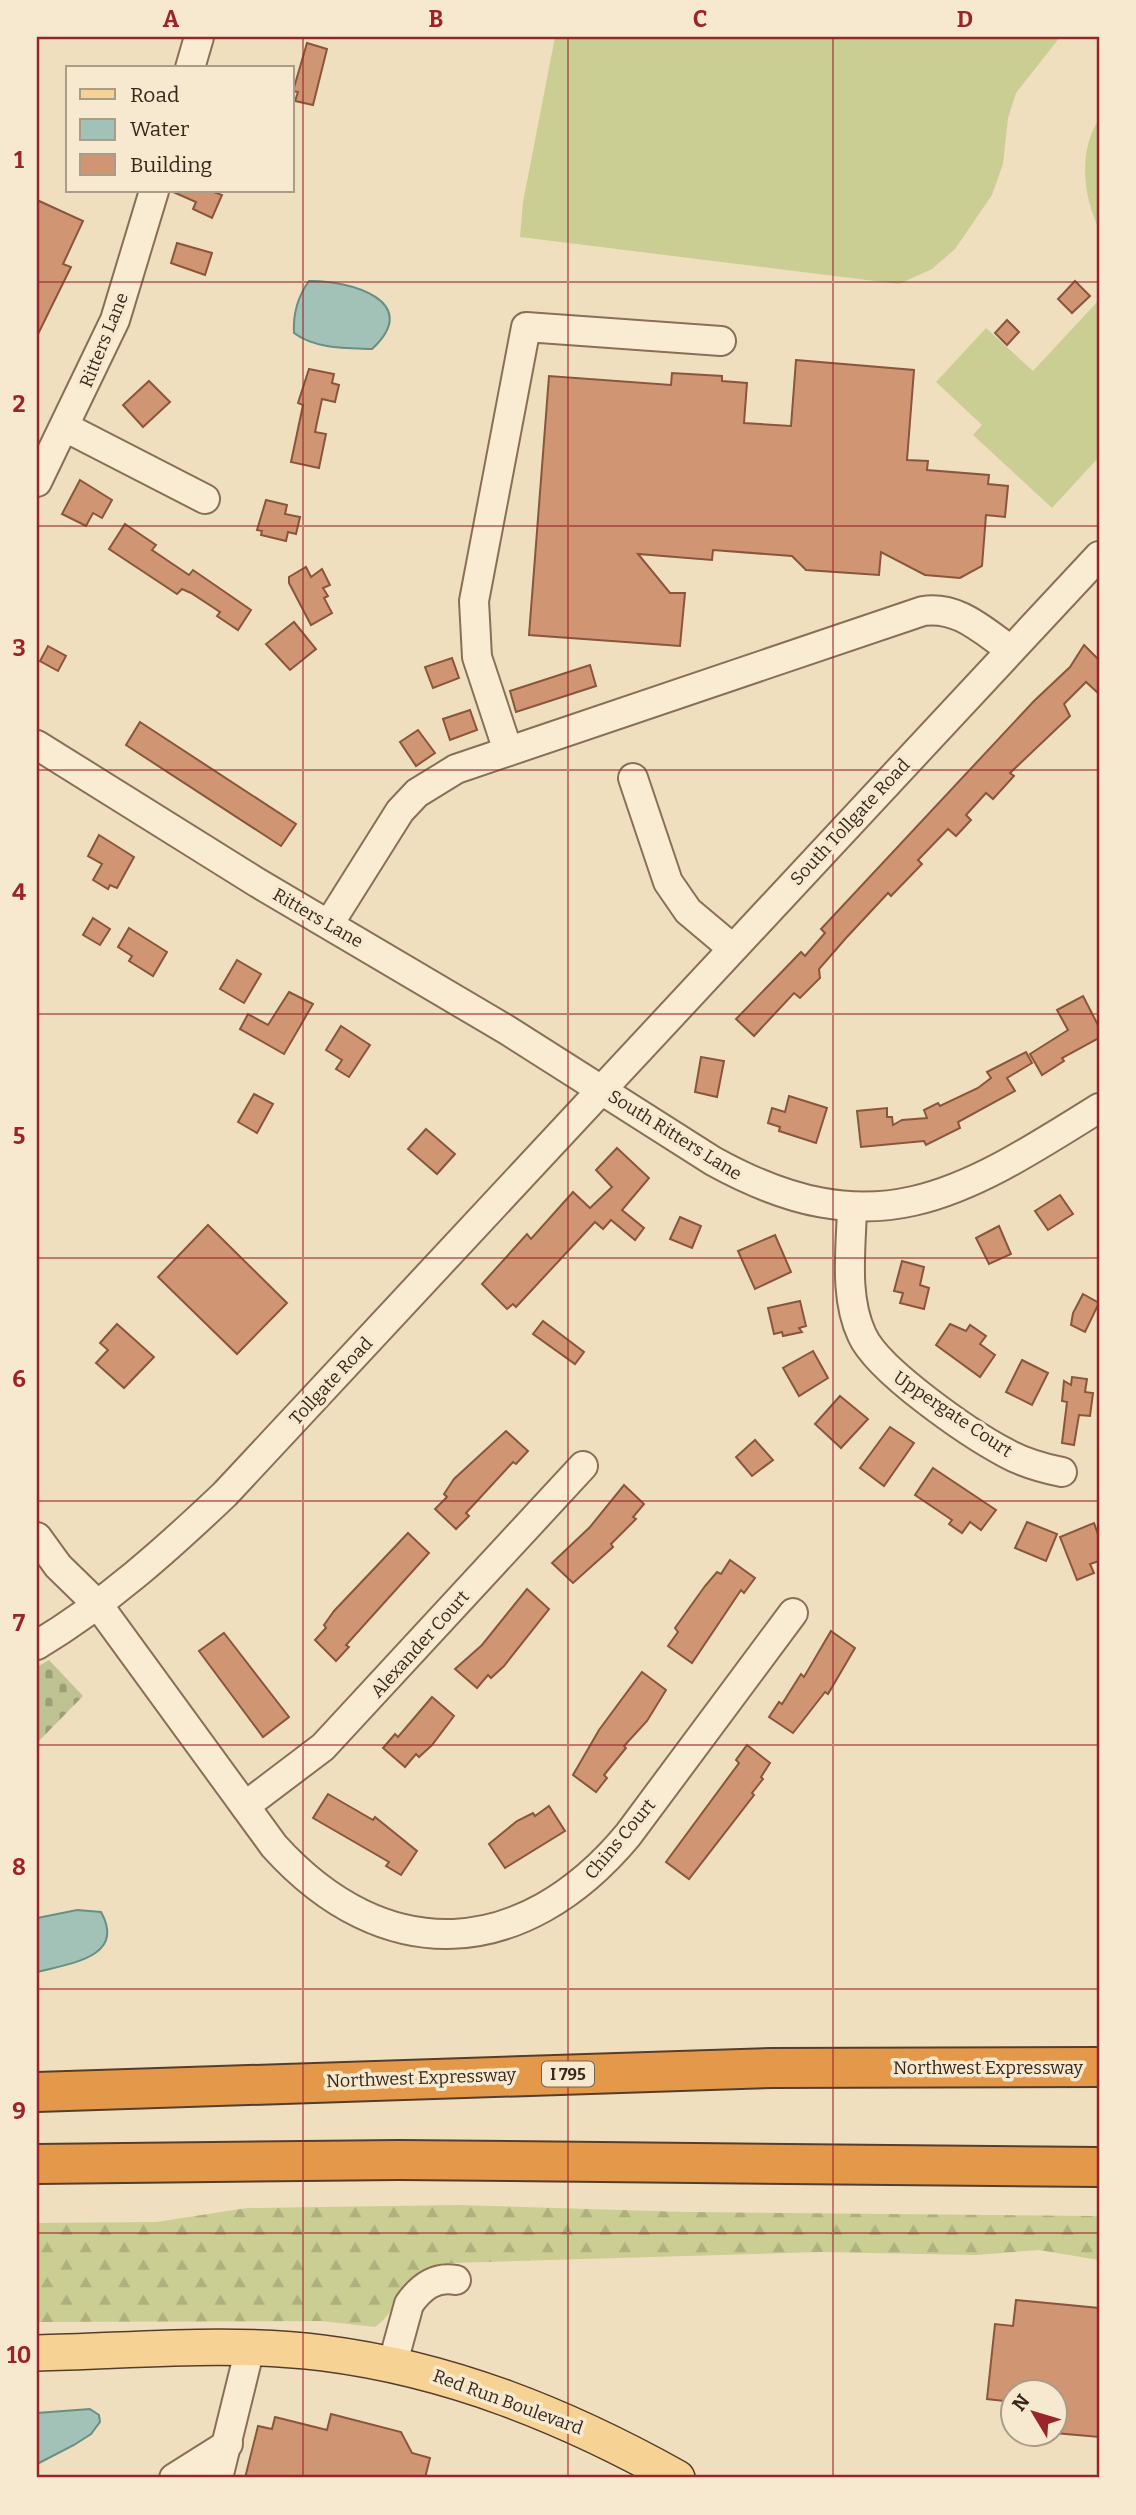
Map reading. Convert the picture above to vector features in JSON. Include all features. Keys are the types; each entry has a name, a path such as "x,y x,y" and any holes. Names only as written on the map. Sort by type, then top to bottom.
{"highway":[{"name":"Northwest Expressway","path":"37,2092 772,2068 1099,2067"},
{"path":"37,2164 399,2160 1099,2167"}],"main road":[{"name":"Red Run Boulevard","path":"37,2353 250,2348 321,2353 392,2366 458,2382 522,2403 590,2431 677,2478"}],"street":[{"path":"191,66 199,37"},
{"name":"Ritters Lane","path":"37,482 115,320 154,192"},
{"path":"508,751 477,657 474,601 526,327 721,341"},
{"path":"65,427 205,499"},
{"name":"South Tollgate Road","path":"600,1089 1099,556"},
{"path":"329,924 381,838 417,793 456,769 923,611 940,609 956,612 1011,650"},
{"name":"Ritters Lane","path":"37,746 411,971 600,1089"},
{"path":"633,778 668,882 688,911 732,948"},
{"name":"South Ritters Lane","path":"600,1089 744,1179 804,1199 852,1208 925,1199 951,1192 1014,1161 1099,1108"},
{"name":"Tollgate Road","path":"37,1645 99,1606 136,1576 225,1494 600,1089"},
{"name":"Uppergate Court","path":"852,1208 852,1301 862,1336 873,1354 902,1382 1004,1453 1034,1466 1062,1472"},
{"name":"Alexander Court","path":"244,1806 289,1775 339,1731 583,1466"},
{"name":"Chins Court","path":"37,1537 58,1566 99,1606 244,1806 295,1869 315,1887 361,1915 418,1932 485,1930 519,1921 577,1888 604,1864 793,1613"},
{"path":"392,2366 409,2304 414,2297 430,2283 444,2277 456,2280"},
{"path":"218,2478 250,2348"},
{"path":"174,2478 228,2444"}],"green space":[{"path":"555,37 1060,37 1016,93 1008,118 1003,164 992,195 955,249 932,269 899,284 520,237 523,202"},
{"path":"1099,119 1099,229 1089,202 1085,174 1088,145"},
{"path":"1099,300 1099,457 1052,508 973,435 982,425 936,382 986,328 1033,371"},
{"path":"49,1660 83,1696 37,1743 37,1667"},
{"path":"459,2205 687,2212 1099,2216 1099,2260 1039,2250 976,2255 820,2252 451,2263 415,2284 375,2327 321,2321 37,2322 37,2223 156,2222 247,2208"}],"water":[{"path":"309,281 343,284 360,289 385,306 390,318 386,332 372,349 321,345 294,333 297,306"},
{"path":"77,1910 101,1912 107,1927 106,1940 100,1949 90,1956 37,1972 37,1918"},
{"path":"90,2409 99,2415 100,2422 91,2434 37,2464 37,2413"}],"building":[{"path":"307,43 327,49 313,105 295,101 298,92 294,91"},
{"path":"173,192 214,192 222,195 212,218 193,209 196,202"},
{"path":"37,200 83,221 63,264 71,267 37,336"},
{"path":"177,243 212,253 205,275 171,263"},
{"path":"1075,281 1090,296 1072,313 1058,299"},
{"path":"1007,320 1019,332 1007,345 995,333"},
{"path":"796,360 914,370 907,460 928,461 927,470 989,475 988,484 1008,486 1005,517 986,515 982,566 960,578 925,575 881,552 879,575 806,570 792,556 713,550 712,560 638,554 670,593 685,593 680,646 529,635 549,376 671,385 672,373 722,376 722,381 747,383 744,423 791,426"},
{"path":"309,369 334,374 332,383 339,385 335,402 322,399 315,432 326,434 319,468 291,462 303,405 298,403"},
{"path":"149,381 170,402 143,427 123,405"},
{"path":"80,480 112,500 102,518 93,513 86,526 62,514"},
{"path":"266,500 287,505 285,514 300,517 296,534 288,532 286,541 261,535 262,531 257,530"},
{"path":"125,524 156,545 152,550 189,575 193,570 251,610 238,630 217,616 220,612 191,593 182,589 177,594 109,549"},
{"path":"306,567 311,577 322,569 330,585 323,588 328,596 324,598 332,613 311,625 289,583 289,577"},
{"path":"294,622 316,649 290,670 266,644"},
{"path":"1084,645 1099,660 1099,694 1086,682 1064,704 1070,716 1010,773 1014,776 993,799 986,793 966,815 971,820 956,836 948,829 918,860 922,864 891,896 888,893 819,969 820,978 800,998 794,993 754,1036 736,1019 801,952 805,956 825,933 821,929 1034,701 1070,667"},
{"path":"48,646 66,656 58,671 40,661"},
{"path":"452,658 459,678 433,688 425,667"},
{"path":"590,665 596,686 516,712 510,691"},
{"path":"470,710 477,730 450,740 443,719"},
{"path":"140,722 296,824 281,846 126,745"},
{"path":"418,730 435,753 416,766 400,742"},
{"path":"99,835 134,857 117,888 110,885 108,889 93,880 102,864 88,856"},
{"path":"93,918 110,929 100,945 83,935"},
{"path":"129,928 167,952 153,976 129,961 132,956 118,947"},
{"path":"237,960 261,974 244,1003 220,989"},
{"path":"289,992 313,1004 284,1054 240,1029 248,1014 268,1025"},
{"path":"1083,996 1099,1027 1099,1038 1062,1058 1064,1061 1042,1075 1030,1054 1068,1030 1057,1010"},
{"path":"341,1026 370,1045 349,1077 336,1069 342,1060 326,1050"},
{"path":"1026,1052 1032,1063 1007,1078 1015,1091 958,1122 960,1128 926,1145 924,1141 861,1147 857,1111 887,1108 887,1117 892,1117 893,1125 902,1120 927,1118 924,1110 938,1103 940,1106 978,1088 991,1078 987,1072"},
{"path":"701,1057 724,1061 717,1097 695,1092"},
{"path":"254,1094 273,1104 257,1133 238,1122"},
{"path":"789,1096 827,1108 816,1143 779,1131 780,1127 768,1123 772,1108 785,1112"},
{"path":"426,1129 455,1154 437,1174 408,1149"},
{"path":"617,1148 649,1178 622,1210 644,1228 635,1240 611,1220 603,1229 595,1222 516,1307 513,1304 507,1309 482,1284 527,1234 531,1239 573,1192 590,1208 612,1187 596,1170"},
{"path":"1060,1195 1073,1214 1048,1230 1035,1211"},
{"path":"680,1217 701,1226 692,1248 670,1239"},
{"path":"208,1225 287,1303 237,1354 158,1277"},
{"path":"999,1226 1011,1254 989,1264 976,1238"},
{"path":"775,1235 791,1272 755,1289 738,1251"},
{"path":"902,1261 924,1267 920,1285 929,1288 924,1309 900,1303 903,1293 894,1291"},
{"path":"1083,1294 1099,1303 1085,1332 1071,1325 1073,1313"},
{"path":"800,1301 806,1326 799,1328 802,1332 783,1336 782,1332 774,1334 768,1308"},
{"path":"543,1321 584,1352 575,1364 533,1334"},
{"path":"117,1324 154,1357 124,1388 96,1363 108,1350 100,1343"},
{"path":"950,1324 966,1331 970,1325 986,1336 980,1344 995,1355 980,1377 936,1345"},
{"path":"813,1351 828,1378 799,1396 783,1368"},
{"path":"1022,1360 1048,1373 1032,1405 1006,1392"},
{"path":"1072,1377 1087,1379 1085,1392 1093,1393 1090,1416 1079,1415 1074,1445 1062,1443 1067,1402 1062,1401 1064,1381 1071,1385"},
{"path":"840,1396 868,1419 841,1448 815,1424"},
{"path":"890,1427 914,1443 884,1486 860,1468"},
{"path":"506,1431 528,1451 516,1464 513,1462 466,1513 469,1516 456,1529 435,1509 447,1497 444,1494 454,1479"},
{"path":"755,1440 773,1460 752,1476 736,1457"},
{"path":"933,1468 996,1510 981,1530 970,1522 962,1533 949,1524 952,1520 915,1495"},
{"path":"624,1485 644,1504 633,1517 636,1519 611,1544 613,1547 573,1583 552,1563 590,1527"},
{"path":"1027,1522 1057,1534 1046,1561 1015,1548"},
{"path":"1094,1523 1099,1537 1099,1561 1090,1564 1094,1573 1077,1580 1060,1537"},
{"path":"408,1533 429,1553 346,1645 349,1647 336,1661 315,1640 326,1628 324,1625 334,1611"},
{"path":"730,1560 755,1578 744,1593 741,1590 692,1663 668,1646 678,1632 675,1628 705,1586 717,1572 721,1574"},
{"path":"527,1589 549,1609 504,1666 491,1678 488,1675 477,1688 455,1669 482,1645"},
{"path":"831,1631 855,1648 828,1694 825,1692 793,1733 769,1717 779,1702 782,1704 801,1674 804,1677"},
{"path":"224,1633 289,1717 263,1737 199,1651"},
{"path":"642,1672 666,1690 647,1721 624,1746 626,1748 604,1775 607,1778 596,1792 573,1775 599,1730"},
{"path":"432,1697 454,1716 432,1745 419,1757 416,1754 405,1767 383,1748 395,1734 398,1737"},
{"path":"747,1745 770,1763 761,1777 763,1779 752,1793 754,1795 689,1879 666,1862 739,1763 736,1760"},
{"path":"328,1794 373,1820 375,1817 417,1851 401,1875 386,1866 389,1862 313,1818"},
{"path":"549,1806 565,1831 505,1868 489,1844 517,1821 533,1813 535,1816"},
{"path":"1016,2300 1099,2308 1099,2437 1070,2434 1070,2378 1000,2378 1000,2400 987,2399 995,2324 1013,2326"},
{"path":"331,2414 401,2432 412,2453 430,2458 425,2478 245,2478 258,2426 272,2429 275,2417 327,2430"}]}
